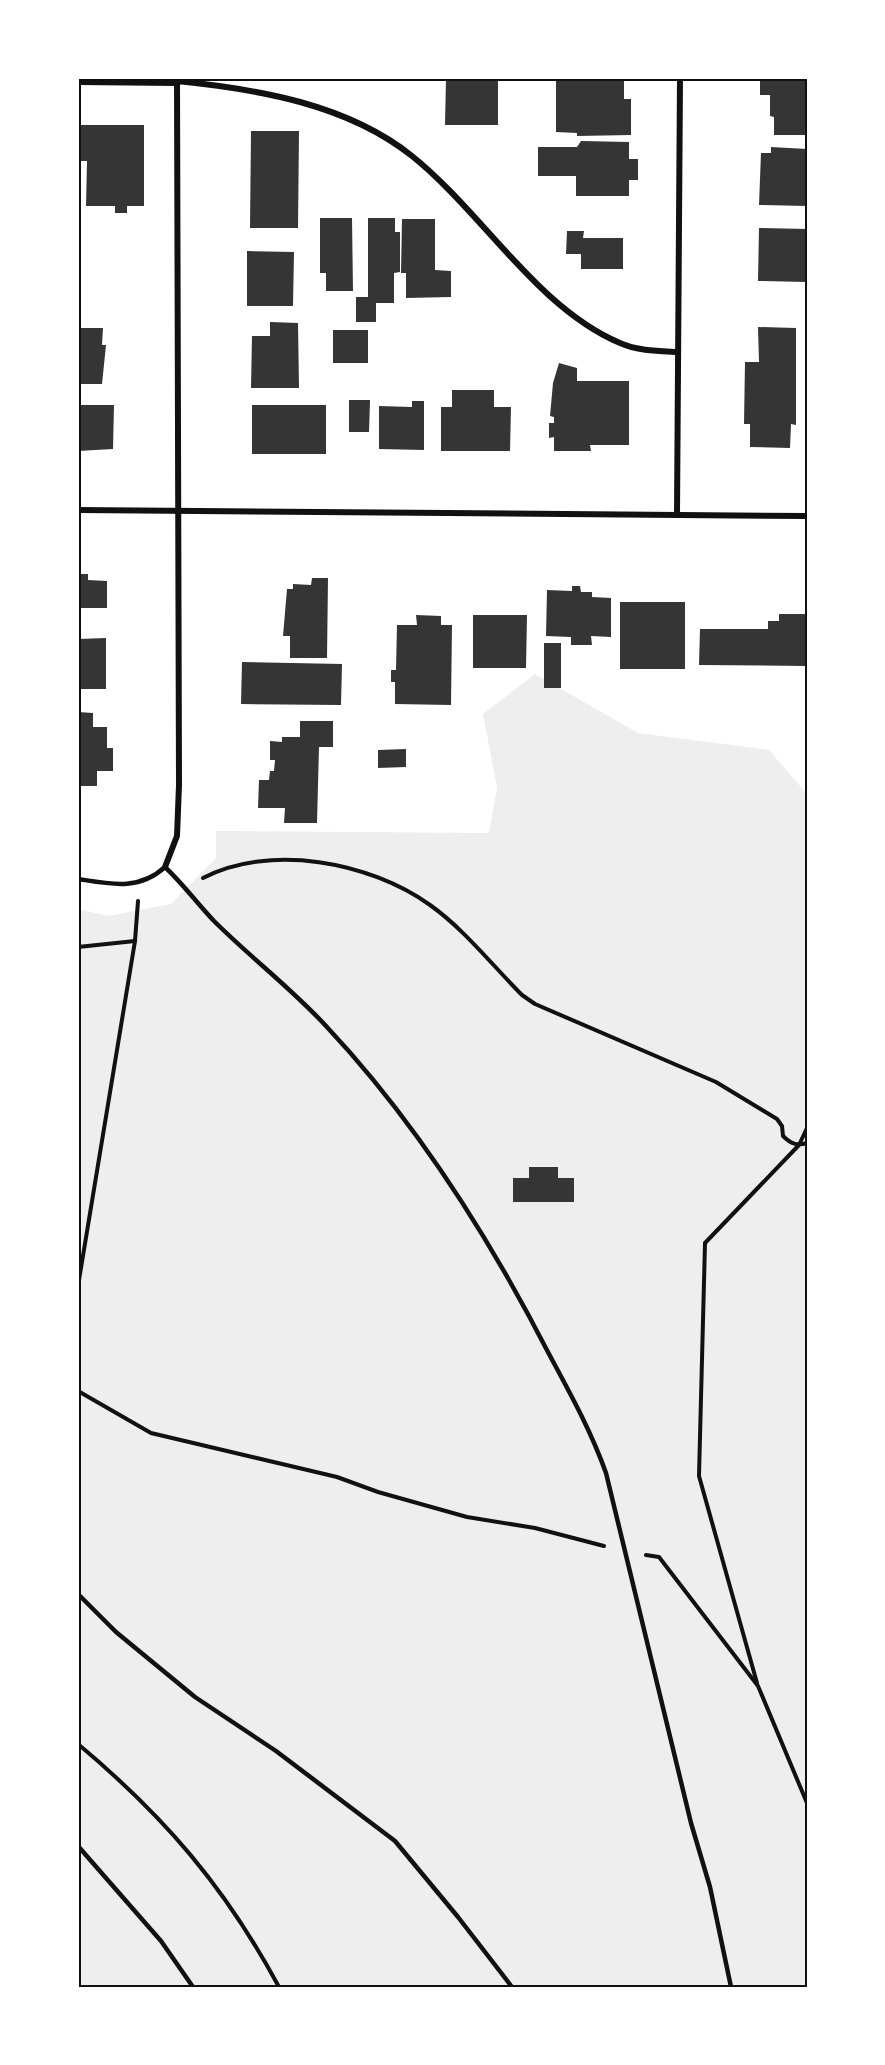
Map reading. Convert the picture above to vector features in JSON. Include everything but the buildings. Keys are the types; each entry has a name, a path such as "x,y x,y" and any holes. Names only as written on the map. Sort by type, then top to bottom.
{"street":[{"path":"677,515 680,78"},
{"path":"78,80 177,80 233,87 279,96 324,110 369,130 410,154 435,176 554,300 583,322 622,344 646,350 678,352"},
{"path":"165,867 177,836 179,785 177,80"},
{"path":"78,510 807,516"}],"lane":[{"path":"78,879 116,885 138,884 153,878 165,867 186,887 213,920 326,1025 431,1154 512,1284 589,1431 606,1473 691,1823 710,1887 731,1987"},
{"path":"78,1594 116,1632 195,1696 276,1751 394,1841 458,1917 512,1987"},
{"path":"78,1846 154,1932 193,1987"}],"path":[{"path":"186,887 215,872 282,861 324,862 375,876 405,889 431,906 522,995 535,1004 716,1082 777,1119 783,1136 799,1145 807,1143"},
{"path":"78,1286 135,941 138,884"},
{"path":"78,947 135,941"},
{"path":"807,1128 799,1145 705,1243 699,1476 758,1686 807,1803"},
{"path":"78,1391 151,1433 338,1477 378,1492 467,1517 535,1528 625,1551 659,1557 758,1686"},
{"path":"78,1744 159,1818 197,1860 230,1904 279,1987"}],"shaded area":[{"path":"535,674 638,733 769,750 807,794 807,1987 78,1987 78,909 108,916 171,904 216,858 216,831 489,833 497,787 483,714"}]}
